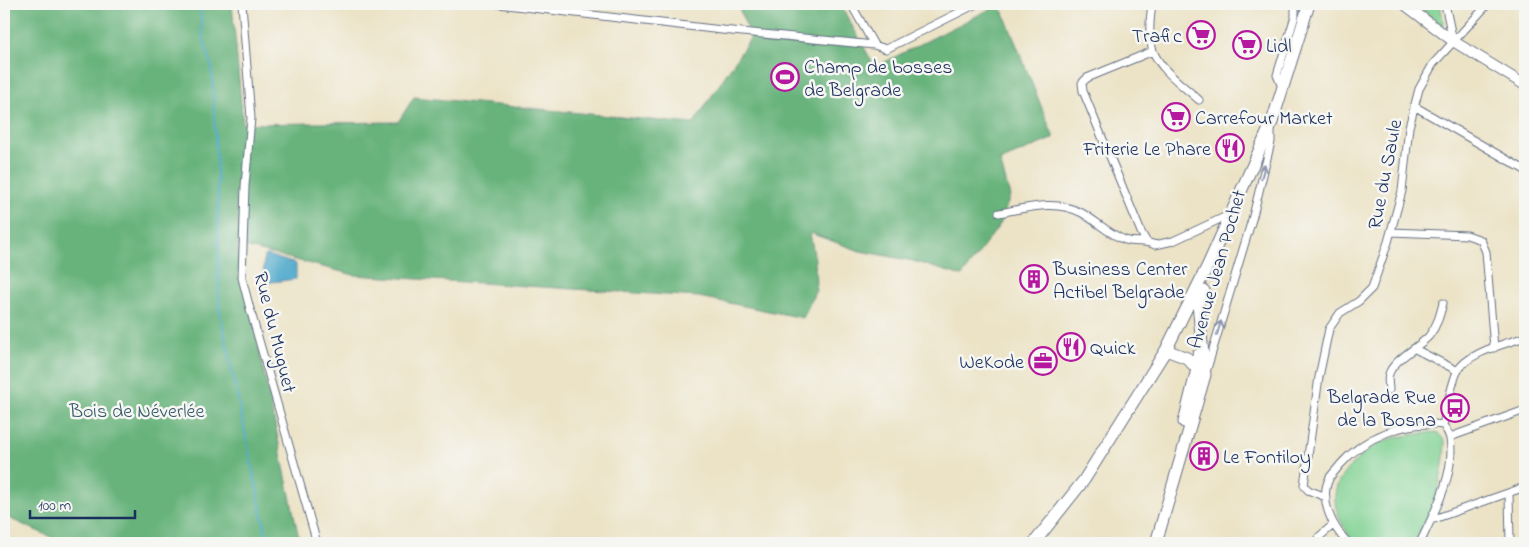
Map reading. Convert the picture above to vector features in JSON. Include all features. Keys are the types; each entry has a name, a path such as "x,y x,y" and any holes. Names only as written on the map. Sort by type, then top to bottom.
{"main road":[{"name":"Avenue Jean Pochet","path":"1272,122 1309,4"},
{"path":"1034,543 1084,480 1166,350 1208,265 1272,122"},
{"path":"1154,543 1193,387 1201,372 1198,303 1209,276 1208,265"},
{"path":"1192,298 1201,372"},
{"path":"1166,350 1187,358 1201,372"},
{"name":"Avenue Jean Pochet","path":"1154,543 1201,372"}],"street":[{"name":"Rue du Muguet","path":"242,4 251,118 245,186 242,278 317,543"},
{"path":"498,4 722,30 874,45 886,49 976,4"},
{"path":"851,4 874,45"},
{"path":"1152,4 1150,26 1153,51 1164,68 1199,100"},
{"path":"1282,88 1277,75 1295,16 1295,4"},
{"path":"1404,4 1453,41 1525,85"},
{"path":"1445,4 1453,41"},
{"name":"Rue du Saule","path":"1326,497 1308,490 1304,485 1319,377 1329,329 1340,313 1372,288 1391,232 1402,191 1409,127 1419,89 1433,64 1488,4"},
{"path":"1146,241 1083,91 1082,83 1087,78 1153,51"},
{"path":"1414,106 1525,170"},
{"name":"Avenue Jean Pochet","path":"1201,372 1253,216 1271,142 1272,122"},
{"path":"999,213 1030,207 1066,206 1082,213 1125,240 1135,242 1146,241 1155,245 1173,241 1231,214"},
{"path":"1391,232 1467,234 1481,240 1486,252 1494,348"},
{"path":"1389,390 1389,374 1397,362 1415,350 1429,335 1437,324 1443,303"},
{"path":"1420,543 1443,492 1447,477 1450,459 1450,436 1443,424 1458,371 1466,362 1478,354 1525,337"},
{"path":"1415,350 1458,371"},
{"path":"1450,436 1525,410"},
{"path":"1348,543 1338,533 1328,511 1326,497 1330,478 1349,455 1371,439 1399,428 1443,424"},
{"path":"1431,520 1525,487"},
{"path":"1509,493 1510,543"},
{"path":"1315,543 1334,524"}],"green space":[{"name":"Bois de Néverlée","path":"4,4 232,4 243,124 398,122 414,97 693,124 751,37 737,4 840,4 875,67 1000,4 1054,138 1000,161 1010,196 1001,223 962,276 913,261 860,251 810,233 815,260 816,290 803,318 699,297 354,275 237,245 300,543 64,543 4,516"},
{"path":"1415,4 1440,4 1444,25 1443,26"},
{"path":"1437,432 1445,441 1440,482 1432,507 1413,543 1353,542 1340,519 1335,499 1340,479 1347,469 1383,441"}],"water":[{"path":"267,255 296,264 296,279 263,283 264,256"}],"waterway":[{"path":"200,4 202,32 212,69 218,192 219,308 268,543"}],"place":[{"name":"Trafic","path":"1201,35"},
{"name":"Lidl","path":"1247,45"},
{"name":"Champ de bosses de Belgrade","path":"785,77"},
{"name":"Carrefour Market","path":"1176,117"},
{"name":"Friterie Le Phare","path":"1230,148"},
{"name":"Business Center Actibel Belgrade","path":"1034,279"},
{"name":"Quick","path":"1071,347"},
{"name":"WeKode","path":"1043,361"},
{"name":"Belgrade Rue de la Bosna","path":"1455,408"},
{"name":"Le Fontiloy","path":"1204,456"}]}
